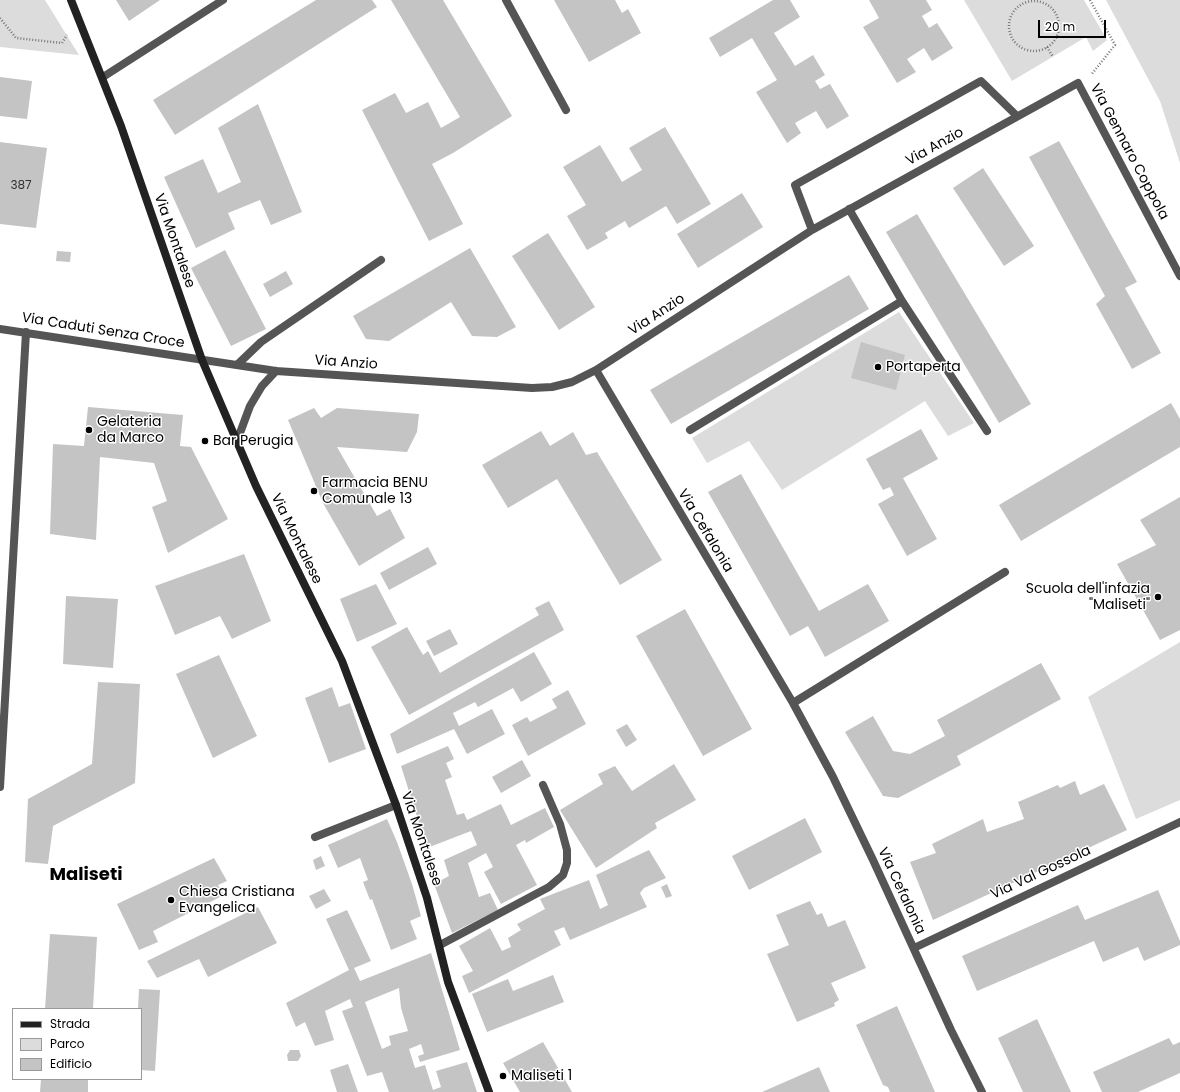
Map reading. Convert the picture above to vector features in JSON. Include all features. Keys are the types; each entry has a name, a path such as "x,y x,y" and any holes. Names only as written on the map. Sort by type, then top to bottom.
{"street":[{"name":"Via Montalese","path":"71,0 103,77 202,360 256,486 342,661 396,805 427,898 440,945 448,982 489,1092"},
{"path":"103,77 223,0"},
{"path":"506,0 566,110"},
{"path":"812,230 795,185 974,84 981,81 1017,116"},
{"name":"Via Anzio","path":"202,360 276,371 532,388 552,387 572,382 596,370 812,230 1078,83"},
{"name":"Via Gennaro Coppola","path":"1078,83 1180,276"},
{"path":"849,209 902,301 987,431"},
{"path":"237,366 261,342 381,260"},
{"path":"690,430 902,301"},
{"name":"Via Caduti Senza Croce","path":"0,329 202,360"},
{"path":"0,787 26,332"},
{"name":"Via Cefalonia","path":"596,370 793,703 840,791 951,1030 982,1092"},
{"path":"237,441 250,406 262,386 276,371"},
{"path":"793,703 1005,572"},
{"path":"440,945 549,887 563,875 567,863 567,850 560,824 543,785"},
{"path":"315,837 396,805"},
{"name":"Via Val Gossola","path":"914,948 1180,822"}],"path":[{"path":"1090,0 1115,45 1090,75"},
{"path":"1036,1 1044,4 1056,15 1059,23 1058,32 1055,39 1047,47 1034,51 1026,50 1013,41 1009,25 1010,17 1014,10 1024,3 1036,1"},
{"path":"0,18 16,38 62,43 67,35"},
{"path":"1047,47 1053,57"}],"green space":[{"path":"0,0 45,0 79,55 0,47"},
{"path":"964,0 1084,0 1107,40 1093,51 1086,37 1012,81"},
{"path":"1106,0 1180,0 1180,163 1160,101"},
{"path":"899,312 974,423 948,436 925,401 782,490 749,441 707,463 692,438"},
{"path":"1180,642 1180,800 1136,819 1088,697"}],"building":[{"path":"116,0 160,0 129,21"},
{"path":"316,0 372,0 377,7 175,135 153,100"},
{"path":"391,0 443,0 512,116 453,153 432,164 463,224 429,241 362,110 395,93 406,113 428,102 441,128 460,117"},
{"path":"554,0 615,0 622,13 628,9 641,33 589,62"},
{"path":"773,0 790,0 800,17 774,33 795,66 813,55 825,75 815,81 820,89 830,84 849,116 827,129 816,111 795,123 801,133 787,143 756,92 777,80 752,38 720,57 709,38"},
{"path":"869,0 926,0 932,10 922,16 929,28 937,23 953,48 932,61 924,48 907,59 916,72 897,83 863,27 879,18"},
{"path":"0,77 32,81 27,119 0,116"},
{"path":"258,104 302,212 271,225 260,200 228,213 235,229 196,248 164,177 203,159 218,193 241,182 218,128"},
{"path":"665,127 711,204 677,224 666,206 629,228 625,221 605,233 608,238 587,250 567,216 586,205 563,167 600,145 622,182 642,170 629,148"},
{"path":"1059,141 1137,282 1125,288 1161,353 1132,369 1096,304 1105,296 1029,157"},
{"path":"0,142 47,148 36,228 0,224"},
{"path":"983,168 1034,246 1004,266 953,188"},
{"path":"742,193 763,227 698,268 677,234"},
{"path":"917,214 1031,404 999,423 886,232"},
{"path":"548,233 595,307 559,330 512,256"},
{"path":"470,248 516,327 497,337 472,336 451,302 389,341 366,339 353,316"},
{"path":"225,250 266,329 231,346 191,268"},
{"path":"57,251 71,252 70,262 56,261"},
{"path":"286,271 293,284 270,297 263,284"},
{"path":"849,275 869,309 671,424 650,390"},
{"name":"Portaperta","path":"861,342 905,355 896,390 851,378"},
{"path":"1171,403 1180,419 1180,447 1021,541 999,505"},
{"path":"88,407 183,415 180,446 191,447 228,519 168,553 152,507 167,501 154,463 100,457 96,540 50,534 53,444 84,446"},
{"path":"314,408 321,418 337,408 419,414 417,432 407,452 337,447 377,516 390,509 405,538 359,566 323,503 288,420"},
{"path":"921,429 938,459 903,478 937,539 907,556 878,504 894,495 890,487 883,490 866,459"},
{"path":"541,431 550,446 573,432 586,455 597,452 662,560 620,585 557,479 508,508 482,465"},
{"path":"741,474 819,611 868,584 889,621 825,657 808,626 790,636 708,492"},
{"name":"Scuola dell'infazia \"Maliseti\"","path":"1180,497 1180,630 1160,640 1117,564 1156,545 1140,520"},
{"path":"428,547 437,564 389,590 380,573"},
{"path":"244,554 271,621 232,639 220,616 175,635 155,586"},
{"path":"376,584 397,624 357,642 340,599"},
{"path":"66,596 118,599 113,668 63,664"},
{"path":"549,601 564,630 409,715 371,647 407,627 423,655 428,651 440,673 539,615 535,608"},
{"path":"685,609 752,729 703,756 636,636"},
{"path":"450,629 458,644 434,656 426,641"},
{"path":"534,652 552,684 521,702 513,688 478,707 475,702 453,713 459,726 492,709 505,734 467,754 454,729 397,754 390,734"},
{"path":"219,655 257,736 213,758 176,674"},
{"path":"1041,663 1061,699 957,756 961,765 898,798 883,796 845,732 873,716 893,751 910,754 945,736 937,720"},
{"path":"98,682 140,684 135,783 53,826 48,864 25,862 28,799 92,764"},
{"path":"332,687 339,707 350,703 366,749 329,763 305,698"},
{"path":"568,690 586,724 528,756 512,725 527,717 530,722 557,708 552,699"},
{"path":"627,724 637,740 626,747 616,730"},
{"path":"448,746 454,759 446,763 452,777 445,780 457,815 464,813 467,820 501,804 511,825 545,808 554,827 526,843 525,840 516,845 537,885 501,904 484,872 493,867 486,853 468,863 479,897 490,893 498,910 452,933 434,884 449,876 444,860 477,845 471,831 427,848 401,766"},
{"path":"522,760 531,776 501,793 492,777"},
{"path":"674,764 696,800 655,823 657,828 596,868 560,810 603,784 598,774 615,766 632,791"},
{"path":"1075,781 1080,795 1104,784 1127,830 933,920 910,862 936,853 932,844 983,819 987,832 1024,819 1018,802 1058,785 1060,788"},
{"path":"805,818 822,852 749,890 732,856"},
{"path":"387,819 412,884 421,916 410,921 417,939 391,950 372,899 370,900 363,882 368,880 360,858 338,868 328,845"},
{"path":"649,850 666,878 644,888 640,893 647,907 570,940 564,927 554,931 561,945 469,993 462,976 473,971 459,946 490,928 502,951 511,947 508,938 521,930 517,924 545,909 540,899 589,880 600,909 608,905 596,875"},
{"path":"321,856 325,866 316,870 313,860"},
{"name":"Chiesa Cristiana Evangelica","path":"214,858 227,881 218,885 224,895 153,931 158,942 139,950 117,904"},
{"path":"667,884 672,896 666,898 661,887"},
{"path":"324,889 331,901 316,909 309,896"},
{"path":"1158,890 1180,941 1180,945 1144,961 1138,947 1103,962 1094,941 977,991 962,956 1078,905 1085,920"},
{"path":"810,901 817,915 822,913 828,927 845,920 866,968 831,983 839,1000 834,1003 835,1006 797,1022 767,954 789,945 776,915"},
{"path":"258,907 277,943 208,977 199,959 157,978 147,961"},
{"path":"347,910 371,961 354,968 360,981 431,953 460,1050 420,1062 418,1056 424,1054 421,1044 409,1049 415,1068 425,1065 433,1090 441,1087 436,1071 467,1062 477,1092 389,1092 382,1072 367,1076 342,1011 353,1007 350,999 325,1011 334,1040 315,1046 305,1022 296,1027 286,1003 349,970 326,919","holes":["399,988 401,1008 408,1031 389,1036 391,1045 382,1049 365,1002"]},
{"path":"50,934 97,937 93,1008 45,1008"},
{"path":"553,975 564,1002 487,1032 472,994 508,979 513,991"},
{"path":"139,989 160,990 155,1071 142,1070 142,1008 138,1008"},
{"path":"897,1006 935,1092 890,1092 888,1087 883,1085 856,1025"},
{"path":"1037,1019 1071,1092 1023,1092 998,1038"},
{"path":"1169,1038 1173,1045 1180,1042 1180,1073 1138,1092 1102,1092 1093,1072"},
{"path":"543,1042 572,1092 520,1092 503,1063"},
{"path":"290,1050 299,1050 301,1056 298,1061 288,1061 287,1055"},
{"path":"348,1064 358,1092 337,1092 330,1070"},
{"path":"819,1067 830,1092 762,1092"},
{"path":"41,1080 88,1080 88,1092 40,1092"}],"place":[{"name":"Portaperta","path":"878,367"},
{"name":"Gelateria da Marco","path":"89,430"},
{"name":"Bar Perugia","path":"205,441"},
{"name":"Farmacia BENU Comunale 13","path":"314,491"},
{"name":"Scuola dell'infazia \"Maliseti\"","path":"1158,597"},
{"name":"Chiesa Cristiana Evangelica","path":"171,900"},
{"name":"Maliseti 1","path":"503,1076"}],"district":[{"name":"Maliseti","path":"86,875"}]}
